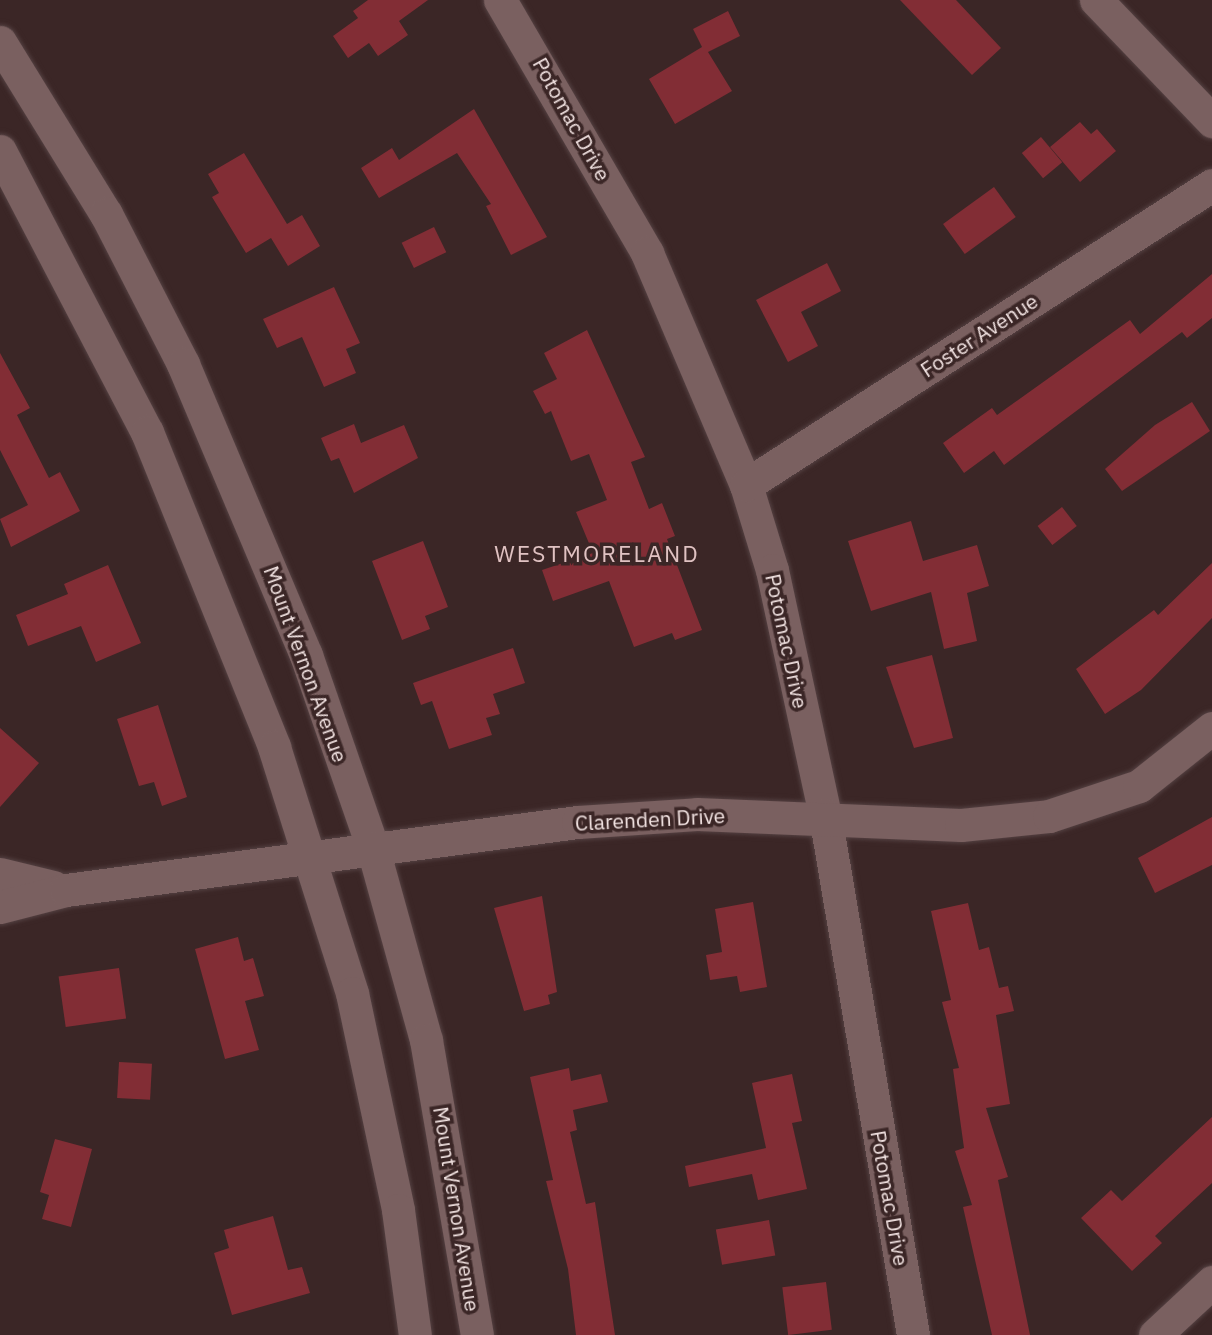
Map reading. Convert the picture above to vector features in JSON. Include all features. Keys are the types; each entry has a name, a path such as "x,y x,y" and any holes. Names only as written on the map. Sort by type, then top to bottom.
{"street":[{"name":"Potomac Drive","path":"500,0 647,253 746,485 772,570 825,815 913,1335"},
{"path":"1096,0 1212,121"},
{"name":"Mount Vernon Avenue","path":"0,42 106,214 183,364 297,633 373,849 444,1119 477,1335"},
{"path":"0,151 93,321 196,542 274,747 352,993 398,1210 415,1335"},
{"name":"Foster Avenue","path":"746,485 1212,185"},
{"name":"Clarenden Drive","path":"0,907 66,890 591,821 825,815 961,825 1049,816 1139,786 1212,728"},
{"name":"Clarenden Drive","path":"0,874 66,890"},
{"path":"1155,1335 1212,1282"}],"building":[{"path":"368,0 428,0 399,21 408,35 378,56 369,43 348,58 333,36 358,18 353,11"},
{"path":"900,0 956,0 1001,48 972,75"},
{"path":"728,11 740,36 708,52 732,91 675,124 649,79 702,47 693,29"},
{"path":"474,109 547,237 511,255 486,206 491,204 457,153 379,198 361,168 392,148 399,160"},
{"path":"1080,122 1091,134 1097,129 1116,151 1080,182 1050,147"},
{"path":"1041,137 1062,162 1043,178 1022,153"},
{"path":"244,153 287,224 302,215 320,246 288,266 271,238 246,253 212,197 219,193 208,174"},
{"path":"994,187 1016,217 965,254 943,224"},
{"path":"434,227 446,252 414,268 402,243"},
{"path":"827,263 841,291 801,312 818,346 788,362 756,300"},
{"path":"1212,274 1212,318 1187,338 1182,332 1004,465 994,451 964,473 943,443 992,408 997,415 1130,320 1140,334"},
{"path":"334,287 360,343 346,349 356,373 324,387 302,337 277,348 263,319"},
{"path":"587,330 645,457 631,462 649,509 662,503 675,536 667,539 702,630 675,640 672,633 634,647 609,581 553,601 542,570 593,553 576,512 607,500 589,454 571,461 551,411 545,414 533,391 557,379 544,353"},
{"path":"0,353 30,408 17,415 49,478 60,472 80,511 11,547 0,519 28,505 0,450"},
{"path":"1192,402 1210,431 1122,491 1105,469 1155,425"},
{"path":"354,424 361,443 404,425 418,458 354,493 339,458 331,461 321,438"},
{"path":"1062,507 1077,526 1052,545 1038,526"},
{"path":"911,521 923,561 977,545 989,586 967,593 977,641 944,649 931,592 871,611 848,541"},
{"path":"423,541 448,607 425,616 430,629 402,640 372,561"},
{"path":"1212,563 1212,618 1141,690 1105,714 1076,669 1154,610 1158,615"},
{"path":"108,565 141,643 96,662 81,626 28,646 16,615 68,594 64,584"},
{"path":"513,648 525,683 493,694 500,714 486,718 492,735 449,749 432,701 421,705 413,683"},
{"path":"932,655 953,738 914,748 886,667"},
{"path":"158,705 187,797 162,806 154,782 139,786 117,719"},
{"path":"0,728 39,763 0,807"},
{"path":"1212,817 1212,865 1155,893 1138,858"},
{"path":"542,896 557,992 548,995 550,1004 524,1011 494,908"},
{"path":"753,902 767,987 740,992 737,976 710,980 706,955 722,952 715,909"},
{"path":"968,903 979,950 989,947 999,988 1008,986 1014,1011 996,1015 1010,1104 986,1108 1008,1177 998,1180 1030,1335 992,1335 963,1207 972,1205 955,1151 964,1148 953,1069 959,1068 942,1002 951,1000 931,911"},
{"path":"238,937 244,961 253,958 264,996 245,1001 259,1050 225,1059 195,949"},
{"path":"119,968 126,1019 66,1027 59,976"},
{"path":"119,1062 152,1064 150,1100 117,1098"},
{"path":"569,1068 571,1081 601,1074 608,1102 573,1110 577,1130 570,1132 586,1204 595,1202 615,1335 576,1335 568,1269 546,1181 553,1180 530,1077"},
{"path":"792,1074 802,1121 792,1123 807,1189 758,1200 752,1174 689,1187 685,1166 766,1148 752,1083"},
{"path":"1212,1117 1212,1183 1155,1236 1162,1243 1132,1271 1081,1218 1111,1190 1122,1201"},
{"path":"55,1139 92,1149 71,1227 42,1219 49,1195 40,1192"},
{"path":"273,1216 288,1270 302,1267 310,1293 232,1315 214,1253 229,1248 224,1230"},
{"path":"769,1220 775,1255 722,1265 716,1229"},
{"path":"826,1282 832,1330 788,1335 782,1287"}],"district":[{"name":"WESTMORELAND","path":"597,553"}]}
